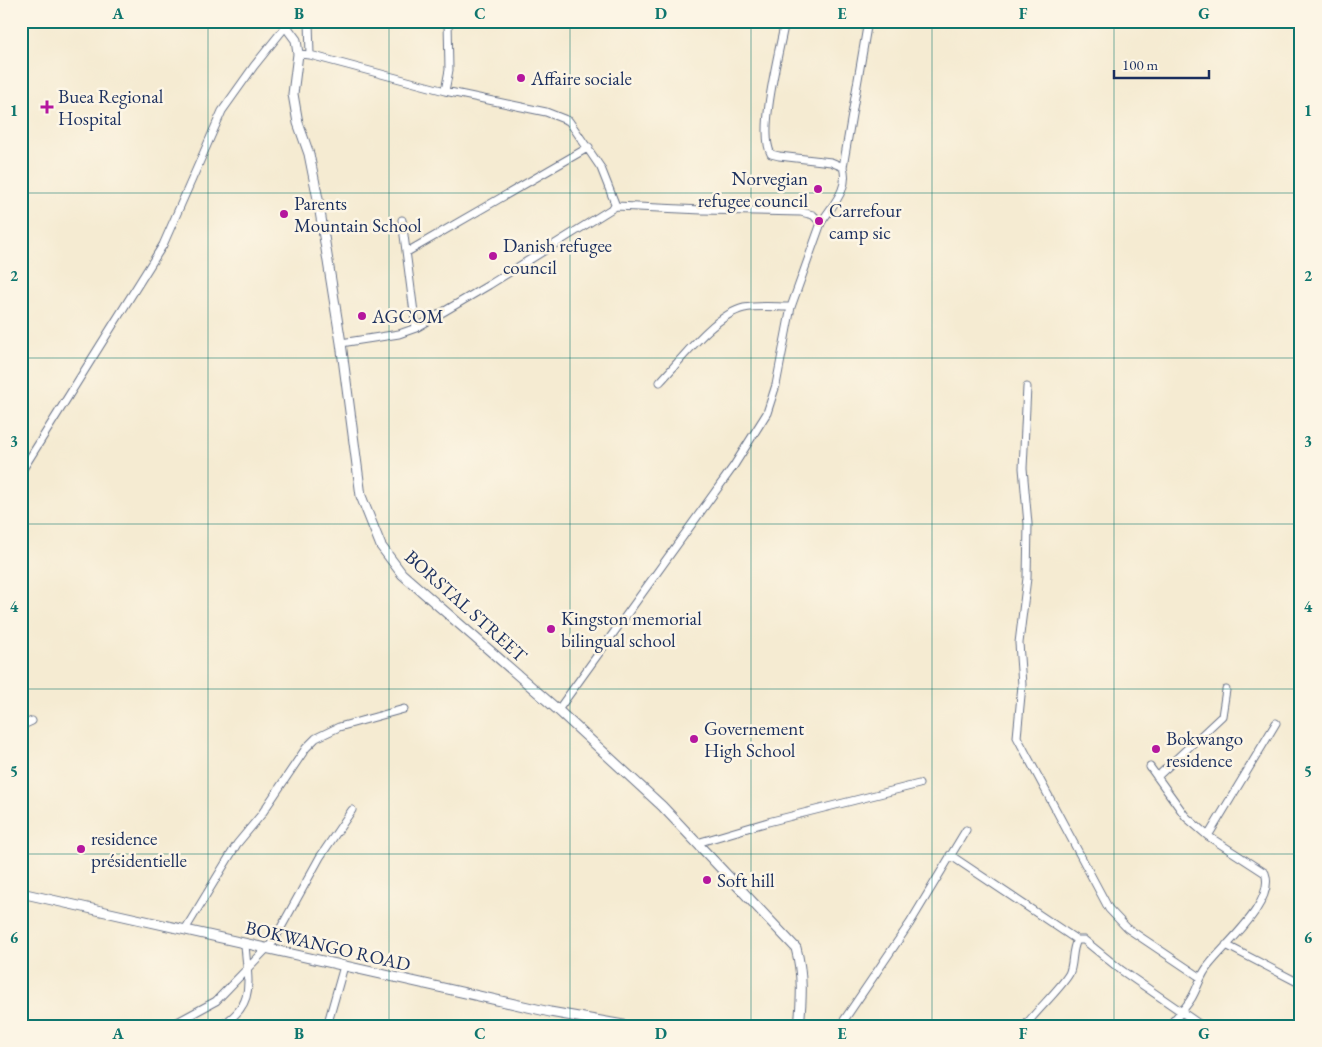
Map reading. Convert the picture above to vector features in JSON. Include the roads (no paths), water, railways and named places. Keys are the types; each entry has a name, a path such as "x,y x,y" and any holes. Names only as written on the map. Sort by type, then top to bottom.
{"street":[{"path":"309,21 310,55"},
{"path":"445,91 449,70 448,21"},
{"path":"785,21 768,110 766,145 771,154 831,162 843,166"},
{"path":"558,710 733,467 768,413 776,385 791,307 821,223 844,186 846,176 843,166 868,21"},
{"path":"21,472 163,244 222,111 284,24"},
{"name":"BORSTAL STREET","path":"284,24 296,40 298,54 294,94 296,113 309,154 318,199 341,343 361,496 381,546 402,574 558,710 662,806 796,948 802,968 799,1026"},
{"path":"298,54 310,55 445,91 546,112 569,121 602,168 616,206"},
{"path":"407,252 589,147"},
{"path":"341,343 399,334 416,328 489,286 616,206 801,212 813,215 821,223"},
{"path":"402,220 416,328"},
{"path":"660,382 690,350 730,314 746,308 791,307"},
{"path":"1027,386 1023,468 1028,524 1027,578 1019,643 1022,685 1016,737 1109,909 1127,928 1200,977"},
{"path":"1157,777 1222,716 1226,690"},
{"path":"186,928 237,844 261,815 306,748 316,738 339,727 404,709"},
{"path":"21,726 32,721"},
{"path":"1208,836 1276,723"},
{"path":"1150,767 1186,817 1208,836 1265,873 1268,880 1257,909 1200,977 1192,998 1169,1026"},
{"path":"697,843 768,822 919,784"},
{"path":"170,1026 216,1001 278,934 320,856 352,810"},
{"path":"840,1026 910,923 966,830"},
{"path":"950,855 1077,940 1084,940 1122,970 1202,1026"},
{"name":"BOKWANGO ROAD","path":"21,893 186,928 265,949 580,1022 628,1026"},
{"path":"1024,1026 1067,977 1071,966 1072,949 1077,940"},
{"path":"220,1026 230,1020 244,1003 249,990 245,944"},
{"path":"1226,945 1301,984"},
{"path":"327,1026 344,966"}],"place":[{"name":"Affaire sociale","path":"521,78"},
{"name":"Buea Regional Hospital","path":"47,107"},
{"name":"Norvegian refugee council","path":"818,189"},
{"name":"Parents Mountain School","path":"284,214"},
{"name":"Carrefour camp sic","path":"819,221"},
{"name":"Danish refugee council","path":"493,256"},
{"name":"AGCOM","path":"362,316"},
{"name":"Kingston memorial bilingual school","path":"551,629"},
{"name":"Governement High School","path":"694,739"},
{"name":"Bokwango residence","path":"1156,749"},
{"name":"residence présidentielle","path":"81,849"},
{"name":"Soft hill","path":"707,880"}]}
